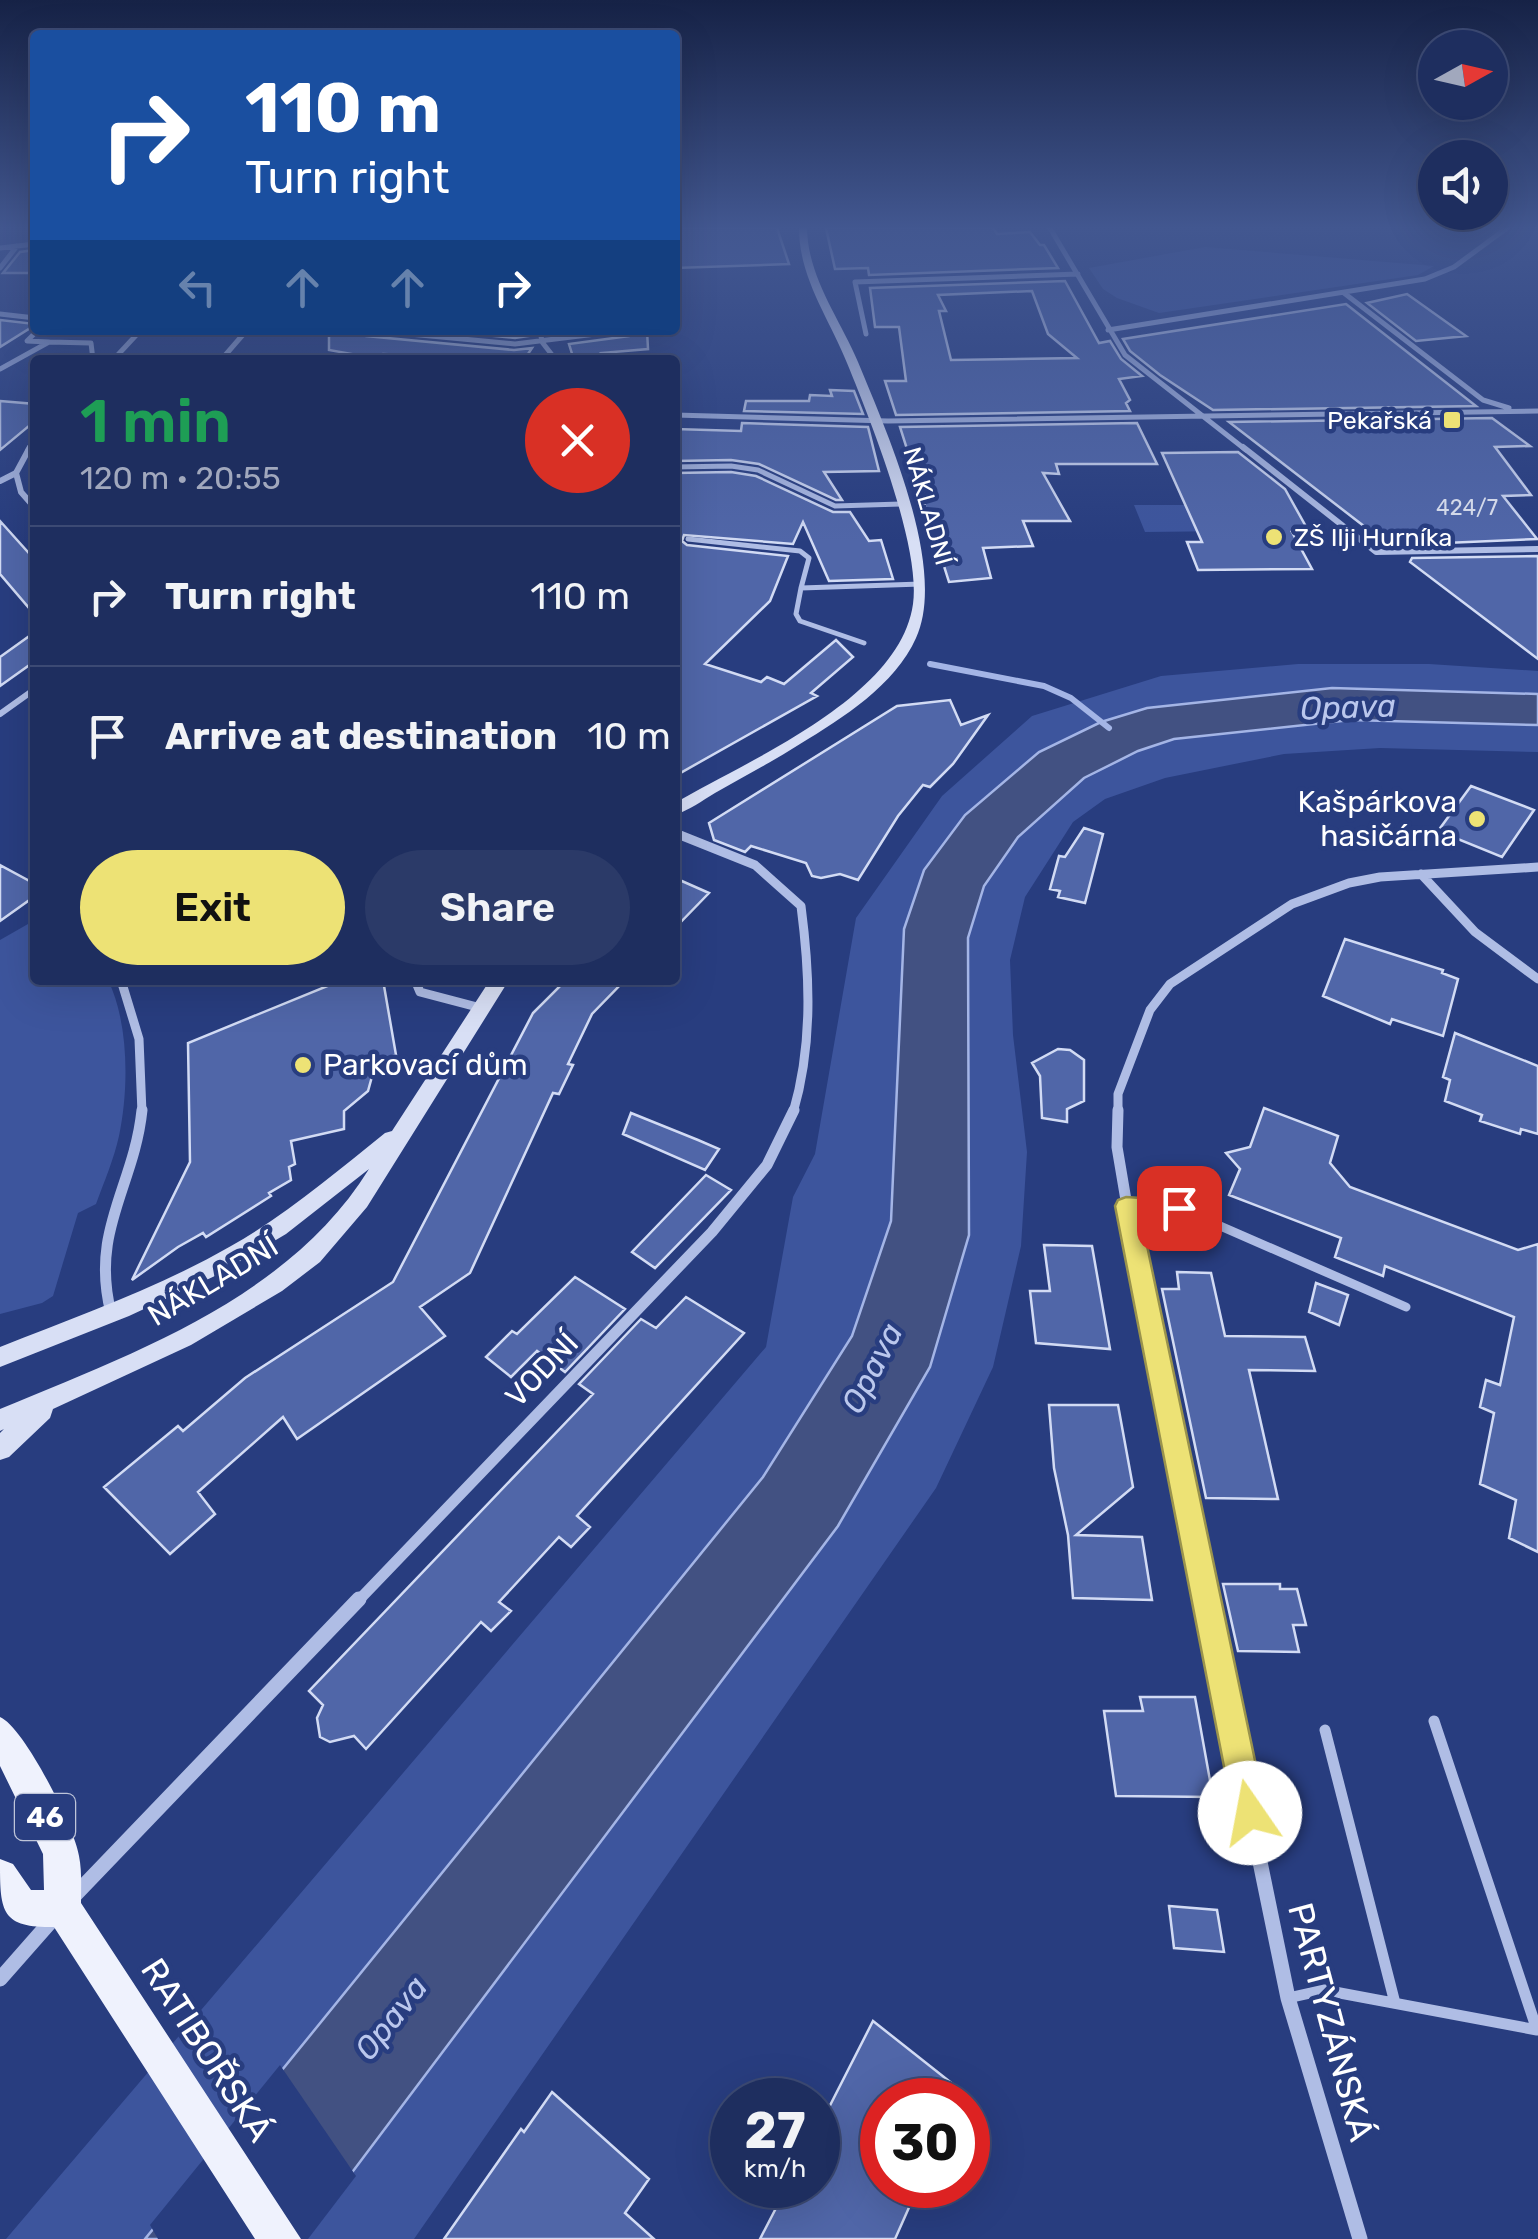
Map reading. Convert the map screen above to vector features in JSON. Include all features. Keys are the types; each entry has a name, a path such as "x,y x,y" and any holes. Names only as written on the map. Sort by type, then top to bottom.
{"main road":[{"name":"46","path":"0,1734 27,1777 61,1853 63,1908 22,1909 0,1877"},
{"name":"RATIBOŘSKÁ","path":"63,1908 280,2239"}],"street":[{"name":"NÁKLADNÍ","path":"680,807 804,734 875,681 909,639 916,623 921,584 901,504 840,332"},
{"path":"1110,332 1125,355 1376,552 1538,549"},
{"path":"1396,332 1483,400 1517,411"},
{"path":"33,335 27,341 91,343 92,355"},
{"path":"118,355 136,335"},
{"path":"225,355 243,335"},
{"path":"415,335 482,342 542,342 592,335"},
{"path":"541,335 552,355"},
{"path":"0,370 49,342"},
{"path":"680,415 874,420 1517,411 1538,414"},
{"path":"30,447 16,474 21,492 30,502"},
{"path":"0,479 16,474"},
{"path":"0,714 30,693"},
{"name":"VODNÍ","path":"63,1908 712,1232 755,1182 791,1121 804,1056 807,1000 808,950 801,906 755,865 680,835"},
{"name":"PARTYZÁNSKÁ","path":"1360,2239 1288,1998 1126,1206 1117,1148 1118,1094 1144,1024 1170,984 1292,904 1349,883 1538,867"},
{"path":"1421,874 1453,914 1501,957 1538,979"},
{"path":"110,1313 102,1286 101,1254 138,1140 144,1071 135,1016 123,985"},
{"path":"417,985 420,992 481,1008"},
{"name":"NÁKLADNÍ","path":"0,1420 61,1395 208,1323 296,1266 342,1225 497,985"},
{"name":"NÁKLADNÍ","path":"0,1356 187,1281 240,1252 326,1193 405,1128"},
{"path":"0,1450 61,1395"},
{"path":"0,1979 63,1908"}],"lane":[{"path":"680,467 758,470 835,506 901,504"},
{"path":"688,539 800,550 810,558 800,588 796,614 800,621 864,644"},
{"path":"800,588 921,584"},
{"path":"1179,1208 1185,1180"},
{"path":"1126,1206 1179,1208 1406,1307"},
{"path":"1288,1998 1324,1990 1537,2030 1434,1720"},
{"path":"1325,1730 1395,2004"}],"shaded area":[{"path":"1134,505 1221,505 1234,531 1145,532"},
{"path":"1298,664 1429,664 1538,671 1538,694 1332,688 1147,708 904,929 891,1221 852,1336 763,1477 145,2239 6,2239 766,1347 793,1197 815,1154 856,918 942,796 1032,716 1161,676"},
{"path":"1351,720 1538,725 1538,752 1380,748 1284,754 1165,778 1105,799 1073,822 1025,897 1010,960 1013,1035 1027,1152 1021,1246 993,1367 936,1488 414,2239 302,2239 838,1526 969,1235 968,938 984,886 1018,837 1084,778 1138,751 1174,739"},
{"path":"30,923 30,985 110,985 120,1016 125,1056 119,1136 109,1170 96,1204 78,1213 53,1296 42,1303 0,1314 0,940"}],"water":[{"name":"Opava","path":"1332,688 1538,694 1538,725 1351,720 1174,739 1138,751 1084,778 1018,837 984,886 968,938 969,1235 930,1367 838,1526 302,2239 145,2239 763,1477 852,1336 891,1221 904,929 924,870 965,815 1039,752 1101,722 1147,708"}],"pier":[{"path":"280,2065 356,2176 308,2239 158,2239 150,2225"}],"building":[{"path":"0,332 23,332 0,347"},
{"path":"900,332 944,332 951,360 1077,358 1047,332 1093,332 1099,343 1110,341 1121,359 1142,376 1119,379 1130,400 1126,403 1130,411 896,415 885,381 906,381"},
{"path":"1164,332 1382,332 1476,406 1213,410 1160,375 1130,351 1123,339"},
{"path":"1405,332 1461,332 1466,336 1416,341"},
{"path":"329,335 514,350 532,348 527,355 357,355 329,350"},
{"path":"484,335 535,335 515,338"},
{"path":"647,335 648,349 572,355 569,344"},
{"path":"830,390 854,391 863,414 744,411 746,401 809,401 810,395 832,396"},
{"path":"0,401 30,404 30,425 0,450"},
{"path":"1492,418 1530,446 1495,447 1531,495 1503,496 1537,539 1399,545 1382,540 1229,422"},
{"path":"742,423 868,427 879,471 824,472 842,500 836,500 759,464 680,461 680,429 741,431"},
{"path":"1137,423 1157,464 1056,464 1059,474 1043,473 1070,521 1023,521 1033,546 983,548 991,578 949,582 900,427"},
{"path":"1238,452 1285,489 1309,532 1292,532 1312,569 1198,570 1187,542 1202,542 1162,453"},
{"path":"680,473 756,476 833,512 850,512 869,541 881,540 893,579 829,581 803,522 793,544 684,535 682,541 687,545 788,556 770,601 705,664 761,682 767,677 784,684 836,640 853,657 811,693 817,696 680,773"},
{"path":"0,521 30,554 30,609 0,574"},
{"path":"1538,556 1538,659 1410,562 1412,558"},
{"path":"30,636 30,665 0,686 0,657"},
{"path":"950,700 961,725 988,715 953,764 930,787 923,785 898,816 858,880 840,874 812,876 806,863 751,846 745,852 714,840 709,823 897,706"},
{"path":"1471,786 1534,810 1502,857 1438,831"},
{"path":"1084,828 1103,834 1085,903 1058,897 1060,891 1050,889 1059,856 1065,857"},
{"path":"0,865 30,881 30,900 0,921"},
{"path":"680,880 709,893 680,923"},
{"path":"1345,939 1443,970 1442,973 1458,979 1443,1036 1392,1019 1390,1024 1323,996"},
{"path":"330,985 384,985 396,1055 376,1062 368,1091 344,1111 344,1129 291,1141 295,1164 289,1167 291,1180 206,1237 203,1233 178,1247 132,1280 190,1162 188,1043"},
{"path":"561,985 620,985 592,1014 568,1064 573,1065 559,1094 553,1093 470,1273 420,1307 445,1336 297,1439 283,1417 198,1492 215,1514 170,1554 104,1487 178,1426 183,1431 245,1378 393,1282 533,1013"},
{"path":"1455,1033 1538,1066 1538,1134 1521,1129 1520,1134 1480,1121 1482,1115 1445,1101 1450,1080 1443,1077"},
{"path":"1058,1049 1070,1050 1084,1060 1084,1101 1067,1109 1067,1122 1042,1118 1040,1076 1032,1063"},
{"path":"1264,1108 1338,1136 1330,1163 1350,1187 1518,1250 1538,1244 1538,1552 1509,1538 1516,1500 1480,1484 1494,1413 1480,1407 1486,1380 1500,1385 1514,1317 1385,1266 1383,1276 1335,1257 1341,1238 1229,1195 1240,1169 1226,1153 1250,1147"},
{"path":"631,1113 719,1149 705,1170 623,1134"},
{"path":"706,1175 731,1190 655,1268 632,1252"},
{"path":"1044,1245 1092,1246 1110,1349 1036,1343 1030,1291 1050,1291"},
{"path":"1177,1272 1211,1273 1225,1336 1305,1337 1315,1371 1249,1370 1278,1499 1206,1498 1162,1289 1179,1289"},
{"path":"575,1277 625,1309 565,1372 537,1351 511,1377 486,1357 512,1331 517,1334"},
{"path":"1316,1283 1348,1295 1339,1325 1309,1312"},
{"path":"686,1297 744,1333 577,1516 590,1527 571,1547 559,1537 499,1602 511,1611 491,1631 481,1622 366,1749 354,1736 330,1742 320,1737 317,1718 323,1705 309,1691 593,1394 579,1384 641,1319 656,1328"},
{"path":"1049,1405 1118,1405 1133,1487 1076,1535 1142,1537 1152,1600 1073,1598"},
{"path":"1223,1584 1280,1584 1280,1589 1297,1589 1306,1625 1293,1625 1299,1652 1238,1651"},
{"path":"1140,1697 1195,1697 1213,1797 1116,1796 1104,1711 1143,1711"},
{"path":"1169,1906 1217,1910 1224,1952 1174,1948"},
{"path":"873,2021 945,2078 860,2078 860,2208 909,2208 895,2239 760,2239 776,2208 840,2208 840,2086"},
{"path":"552,2092 649,2179 625,2213 654,2239 444,2239 521,2129 524,2132"}],"waterway":[{"path":"930,664 1044,686 1071,698 1109,728"}],"place":[{"name":"Pekařská","path":"1452,420"},
{"name":"ZŠ Ilji Hurníka","path":"1274,537"},
{"name":"Kašpárkova hasičárna","path":"1477,819"},
{"name":"Parkovací dům","path":"303,1065"}],"route":[{"path":"1179,1208 1126,1206 1250,1813"}]}
